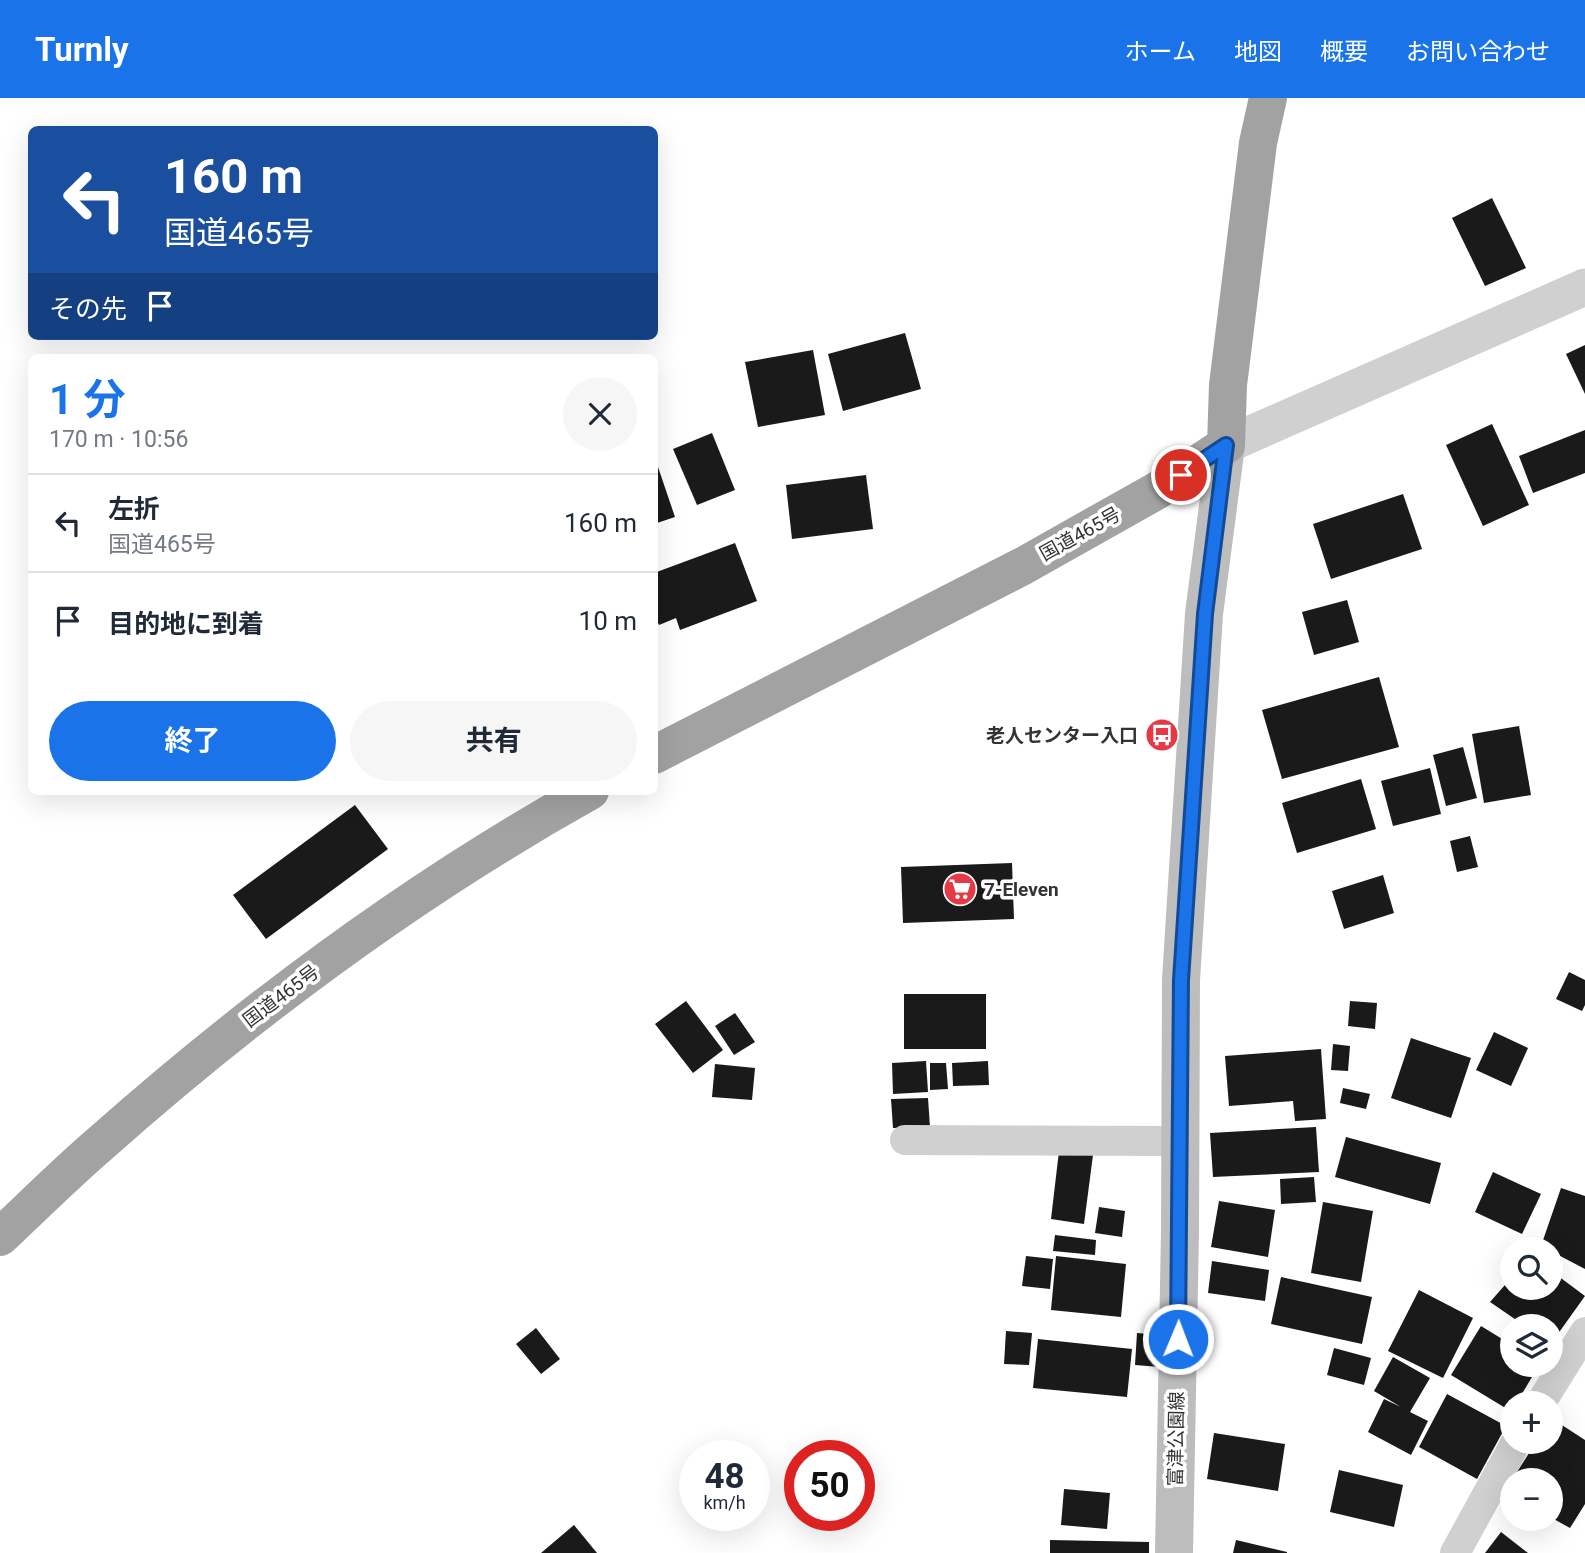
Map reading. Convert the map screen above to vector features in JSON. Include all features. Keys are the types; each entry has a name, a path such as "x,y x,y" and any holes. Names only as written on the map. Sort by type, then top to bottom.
{"highway":[{"path":"1226,445 1228,385 1258,143 1268,98"},
{"name":"国道465号","path":"658,753 1023,566 1158,489 1226,445"},
{"name":"国道465号","path":"0,1237 100,1144 224,1038 380,921 533,823 583,795"}],"main road":[{"name":"富津公園線","path":"1174,1553 1181,980 1205,614 1226,445"}],"street":[{"path":"1226,445 1585,287"},
{"path":"905,1140 1180,1140"},
{"path":"1548,1391 1585,1332"},
{"path":"1455,1553 1509,1454"}],"building":[{"path":"1492,198 1526,268 1485,286 1452,218"},
{"path":"905,333 921,389 843,411 828,354"},
{"path":"1585,345 1585,394 1566,354"},
{"path":"813,350 825,415 758,427 745,362"},
{"path":"1492,424 1529,505 1483,526 1446,445"},
{"path":"1585,430 1585,473 1533,493 1519,456"},
{"path":"712,433 735,490 697,505 673,449"},
{"path":"658,467 675,517 658,523"},
{"path":"866,475 873,529 792,539 786,485"},
{"path":"1403,494 1422,549 1331,579 1313,524"},
{"path":"735,543 757,601 680,630 676,618 659,625 658,572"},
{"path":"1347,600 1359,642 1314,655 1302,612"},
{"path":"1379,677 1399,747 1282,779 1262,710"},
{"path":"1519,726 1531,795 1484,803 1472,734"},
{"path":"1463,747 1477,798 1446,806 1433,755"},
{"path":"1430,768 1441,814 1393,826 1381,781"},
{"path":"1361,779 1376,829 1297,853 1282,803"},
{"path":"355,805 388,849 266,939 233,895"},
{"path":"1470,836 1478,867 1457,872 1450,841"},
{"path":"1012,863 1014,919 903,923 901,867"},
{"path":"1383,875 1394,913 1344,929 1332,891"},
{"path":"1569,972 1585,980 1585,1005 1582,1011 1556,999"},
{"path":"904,994 986,994 986,1049 904,1049"},
{"path":"686,1001 723,1050 693,1073 655,1024"},
{"path":"1350,1001 1377,1003 1375,1029 1348,1026"},
{"path":"735,1013 755,1042 734,1055 715,1026"},
{"path":"1494,1032 1528,1048 1511,1086 1476,1070"},
{"path":"1411,1038 1471,1058 1451,1118 1391,1098"},
{"path":"1333,1044 1350,1046 1348,1071 1331,1070"},
{"path":"1321,1049 1326,1119 1295,1121 1293,1101 1229,1106 1225,1056"},
{"path":"926,1061 928,1092 893,1094 892,1063"},
{"path":"988,1061 989,1085 953,1086 952,1063"},
{"path":"930,1063 946,1063 948,1089 930,1090"},
{"path":"715,1064 755,1068 752,1100 712,1097"},
{"path":"1343,1088 1370,1094 1366,1109 1340,1103"},
{"path":"928,1098 930,1127 893,1128 891,1099"},
{"path":"1316,1127 1319,1172 1213,1177 1210,1133"},
{"path":"1346,1137 1441,1163 1430,1204 1335,1177"},
{"path":"1059,1151 1093,1155 1084,1224 1051,1219"},
{"path":"1493,1172 1541,1194 1522,1234 1475,1212"},
{"path":"1314,1177 1316,1202 1281,1204 1280,1179"},
{"path":"1561,1188 1585,1196 1585,1269 1563,1258 1563,1237 1544,1237"},
{"path":"1219,1201 1275,1210 1268,1257 1211,1247"},
{"path":"1323,1202 1373,1211 1361,1282 1311,1273"},
{"path":"1099,1207 1125,1211 1122,1237 1095,1233"},
{"path":"1055,1235 1096,1240 1095,1255 1053,1251"},
{"path":"1026,1256 1053,1259 1050,1289 1022,1286"},
{"path":"1056,1256 1126,1264 1121,1317 1051,1310"},
{"path":"1212,1261 1269,1270 1265,1301 1208,1293"},
{"path":"1281,1277 1372,1297 1362,1344 1271,1324"},
{"path":"1563,1280 1585,1296 1563,1327 1563,1314 1508,1314 1490,1302 1500,1291 1500,1300 1563,1300"},
{"path":"1419,1290 1473,1318 1443,1378 1388,1351"},
{"path":"1481,1326 1500,1338 1500,1377 1532,1377 1524,1391 1500,1391 1500,1405 1451,1375"},
{"path":"536,1328 560,1359 541,1374 516,1344"},
{"path":"1006,1331 1032,1333 1029,1365 1004,1364"},
{"path":"1137,1333 1162,1335 1160,1367 1135,1365"},
{"path":"1038,1339 1132,1349 1127,1397 1033,1388"},
{"path":"1334,1348 1371,1358 1364,1385 1327,1375"},
{"path":"1393,1357 1430,1378 1410,1412 1428,1421 1411,1455 1368,1432 1384,1399 1401,1407 1374,1391"},
{"path":"1447,1394 1500,1423 1500,1437 1477,1479 1419,1447"},
{"path":"1563,1426 1585,1440 1585,1504 1570,1528 1563,1524 1563,1468 1520,1468 1528,1454 1563,1454"},
{"path":"1214,1433 1285,1444 1278,1491 1207,1479"},
{"path":"1339,1470 1403,1485 1394,1527 1330,1512"},
{"path":"1064,1489 1110,1493 1107,1529 1061,1525"},
{"path":"574,1525 597,1553 541,1553"},
{"path":"1501,1532 1528,1553 1485,1553"},
{"path":"1050,1540 1149,1542 1149,1553 1050,1553"},
{"path":"1236,1540 1287,1552 1287,1553 1233,1553"}],"place":[{"name":"老人センター入口","path":"1162,735"},
{"name":"7-Eleven","path":"960,889"}],"route":[{"path":"1178,1339 1181,980 1205,614 1226,445 1181,475"}]}
